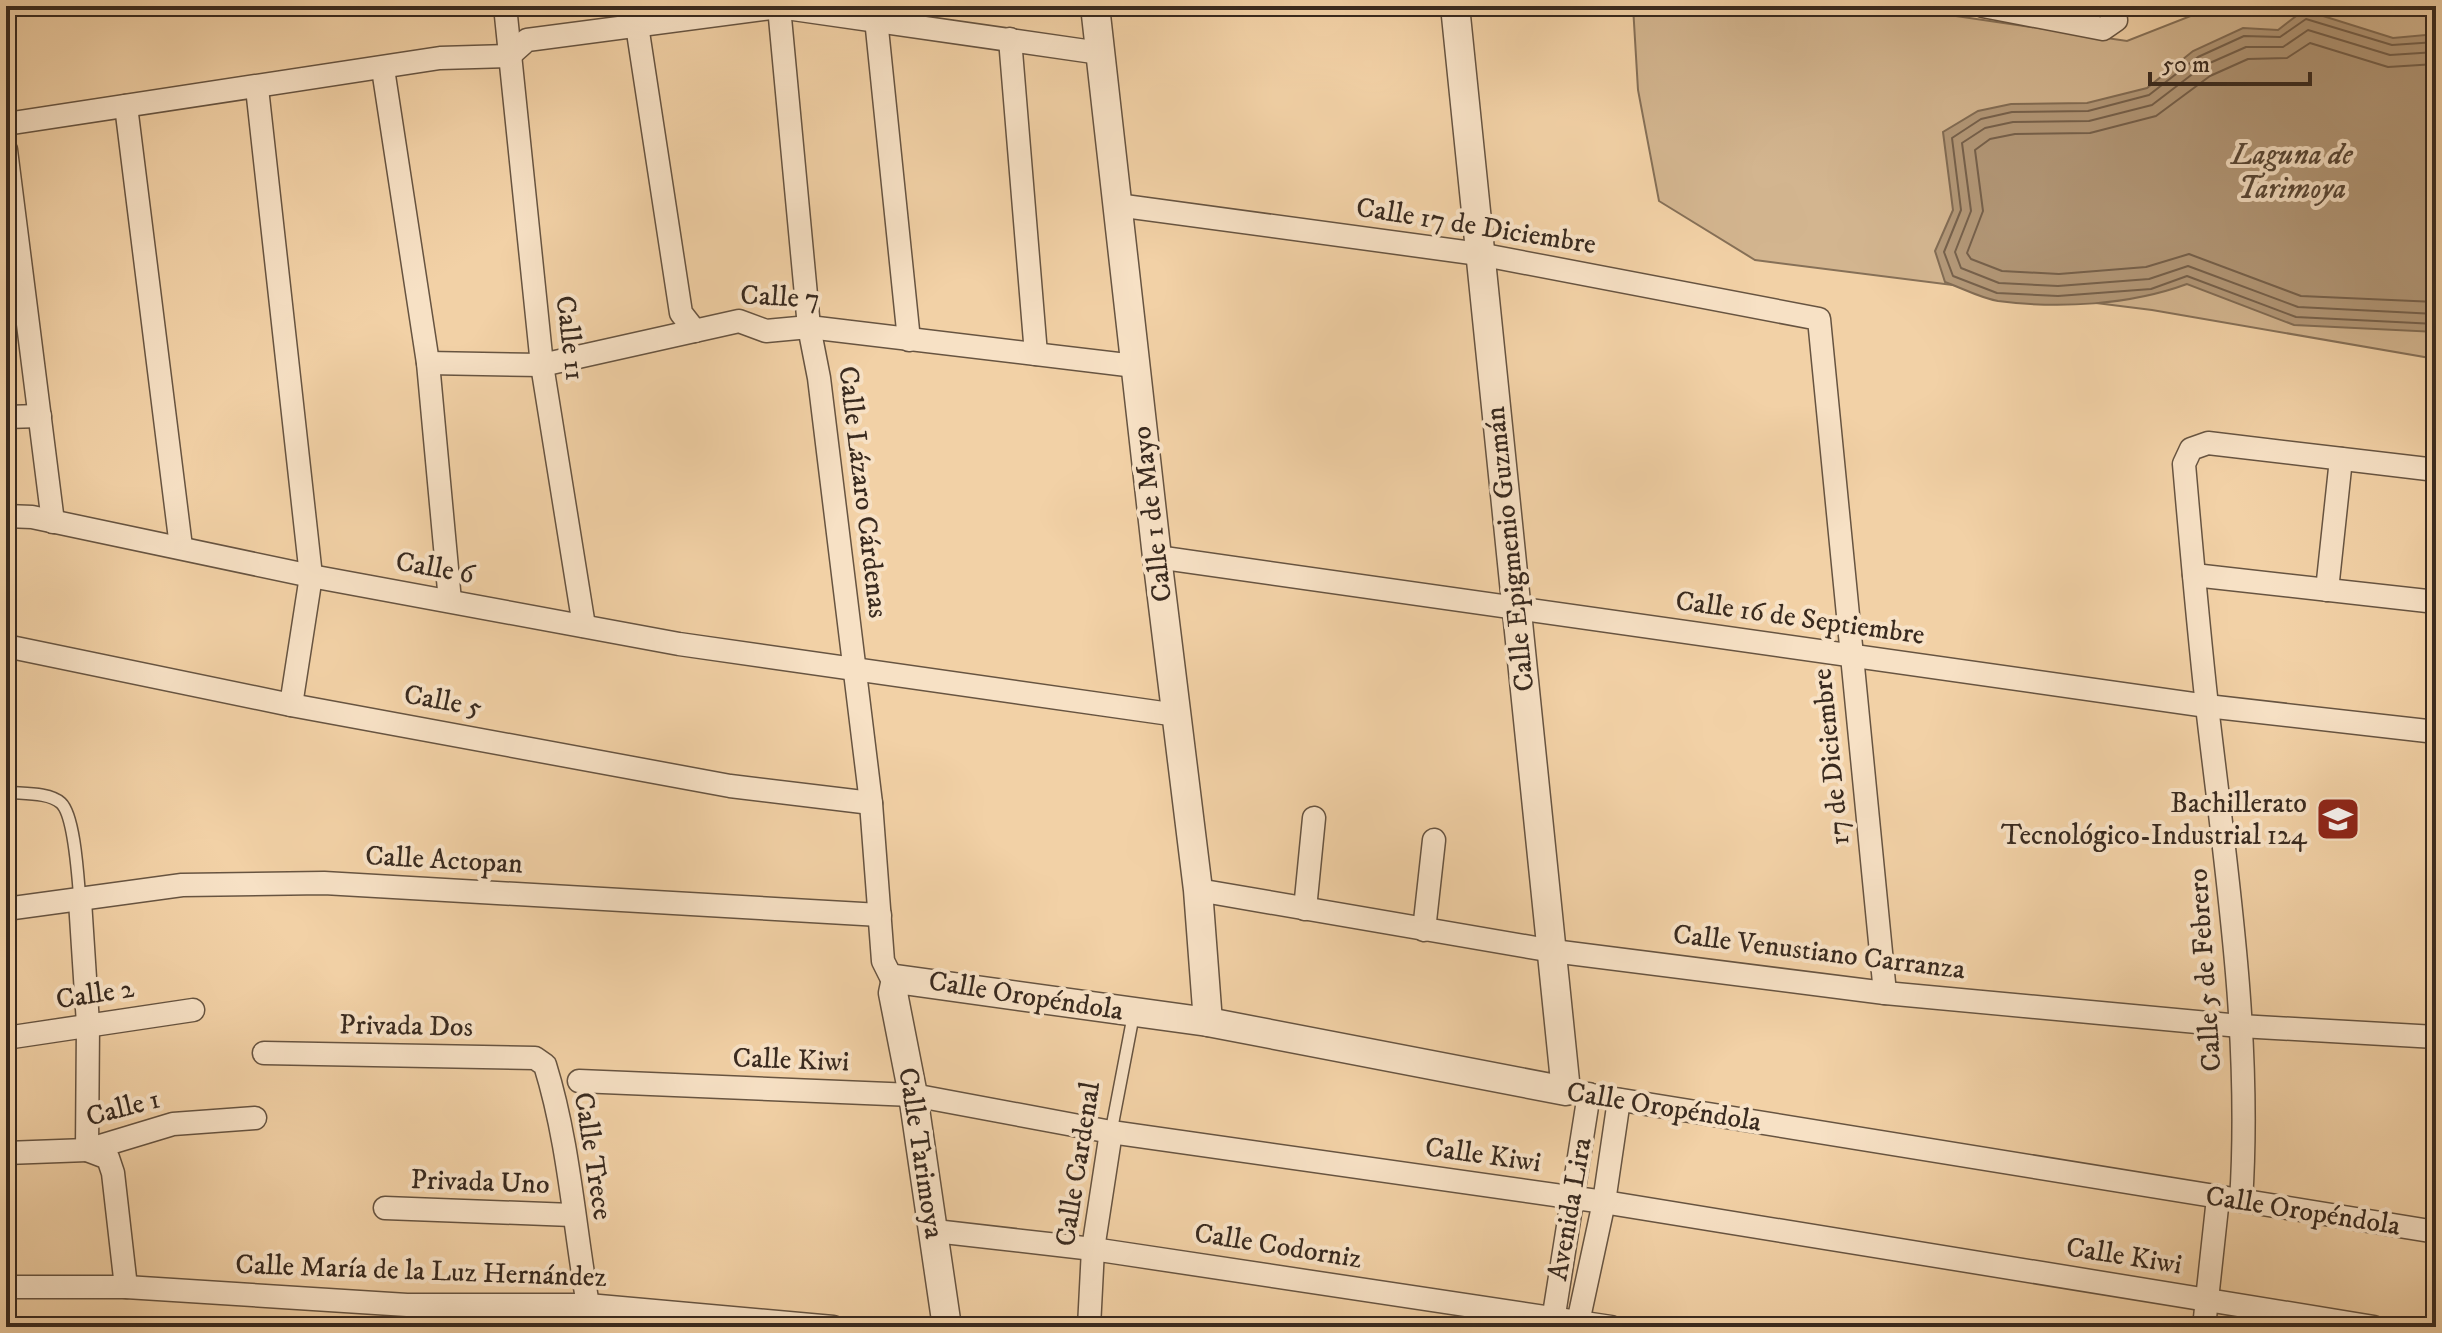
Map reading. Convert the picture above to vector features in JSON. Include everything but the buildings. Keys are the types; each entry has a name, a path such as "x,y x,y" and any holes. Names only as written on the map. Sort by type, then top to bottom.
{"street":[{"name":"Calle 11","path":"505,6 517,36 509,56 542,365 584,626"},
{"name":"Calle 1 de Mayo","path":"1095,6 1198,890 1208,1022"},
{"name":"Calle Epigmenio Guzmán","path":"1455,6 1553,951 1577,1093"},
{"path":"1983,6 2103,29 2114,16"},
{"path":"517,36 635,17 779,7 1100,53"},
{"name":"Calle Lázaro Cárdenas","path":"779,7 809,327 819,378 871,803 883,961 895,980"},
{"path":"635,17 681,313 695,331"},
{"path":"876,19 909,340"},
{"path":"1010,39 1036,354"},
{"path":"6,124 440,58 509,56"},
{"path":"383,69 428,363 450,601"},
{"path":"257,88 311,576 291,705"},
{"path":"126,106 181,547"},
{"path":"6,150 53,522"},
{"name":"Calle 17 de Diciembre","path":"1117,205 1479,254 1816,318 1821,323"},
{"name":"Calle 7","path":"428,363 542,365 739,321 766,331 809,327 1135,366"},
{"name":"17 de Diciembre","path":"1821,323 1885,993"},
{"path":"766,331 793,341 819,378"},
{"path":"6,417 40,416"},
{"name":"Calle 5 de Febrero","path":"2241,1201 2245,1098 2229,875 2207,706 2184,464 2191,449 2208,443 2341,459"},
{"path":"2327,590 2341,459 2436,470"},
{"name":"Calle 6","path":"6,516 53,522 311,576 679,644 1177,715"},
{"name":"Calle 16 de Septiembre","path":"1157,557 2207,706 2436,732"},
{"path":"2194,575 2436,602"},
{"name":"Calle 5","path":"6,646 291,705 730,786 871,803"},
{"path":"1305,909 1314,818"},
{"path":"1424,930 1434,840"},
{"name":"Calle Actopan","path":"6,909 182,885 324,883 880,915"},
{"name":"Calle Venustiano Carranza","path":"1198,890 1553,951 1885,993 2240,1026 2436,1037"},
{"path":"80,901 88,1024 87,1150 108,1158 113,1173 126,1287"},
{"name":"Calle Oropéndola","path":"895,980 1208,1022 1577,1093 2436,1232"},
{"name":"Calle Tarimoya","path":"895,980 947,1327"},
{"name":"Calle 2","path":"6,1038 193,1010"},
{"name":"Privada Dos","path":"264,1053 535,1058 545,1065"},
{"name":"Calle Trece","path":"545,1065 562,1122 572,1215 588,1305"},
{"name":"Calle Kiwi","path":"579,1081 913,1095 1111,1132 1604,1202 2374,1327"},
{"name":"Avenida Lira","path":"1552,1323 1570,1198 1577,1093"},
{"name":"Avenida Lira","path":"1578,1325 1604,1202 1619,1100"},
{"name":"Calle 1","path":"6,1153 87,1150 173,1124 255,1118"},
{"name":"Calle Cardenal","path":"1089,1327 1093,1249 1111,1132"},
{"path":"2204,1327 2218,1198"},
{"name":"Privada Uno","path":"385,1208 572,1215"},
{"name":"Calle Codorniz","path":"935,1231 1093,1249 1552,1323 1611,1327"},
{"name":"Calle María de la Luz Hernández","path":"6,1287 126,1287 408,1316 588,1305 833,1327"}],"lane":[{"path":"6,792 52,798 63,805 69,822 80,901"},
{"name":"Calle Cardenal","path":"1111,1132 1134,1012"}],"shaded area":[{"path":"1633,6 1956,16 2127,41 2216,6 2436,6 2436,359 2152,310 1755,260 1659,201 1638,90"}],"water":[{"name":"Laguna de Tarimoya","path":"2304,10 2393,38 2436,34 2436,332 2294,325 2187,284 2118,301 2045,305 1991,300 1945,282 1935,251 1953,210 1943,132 1978,111 2011,104 2087,103 2147,88 2193,51 2243,28 2278,30"}],"place":[{"name":"Bachillerato Tecnológico-Industrial 124","path":"2338,819"}]}
